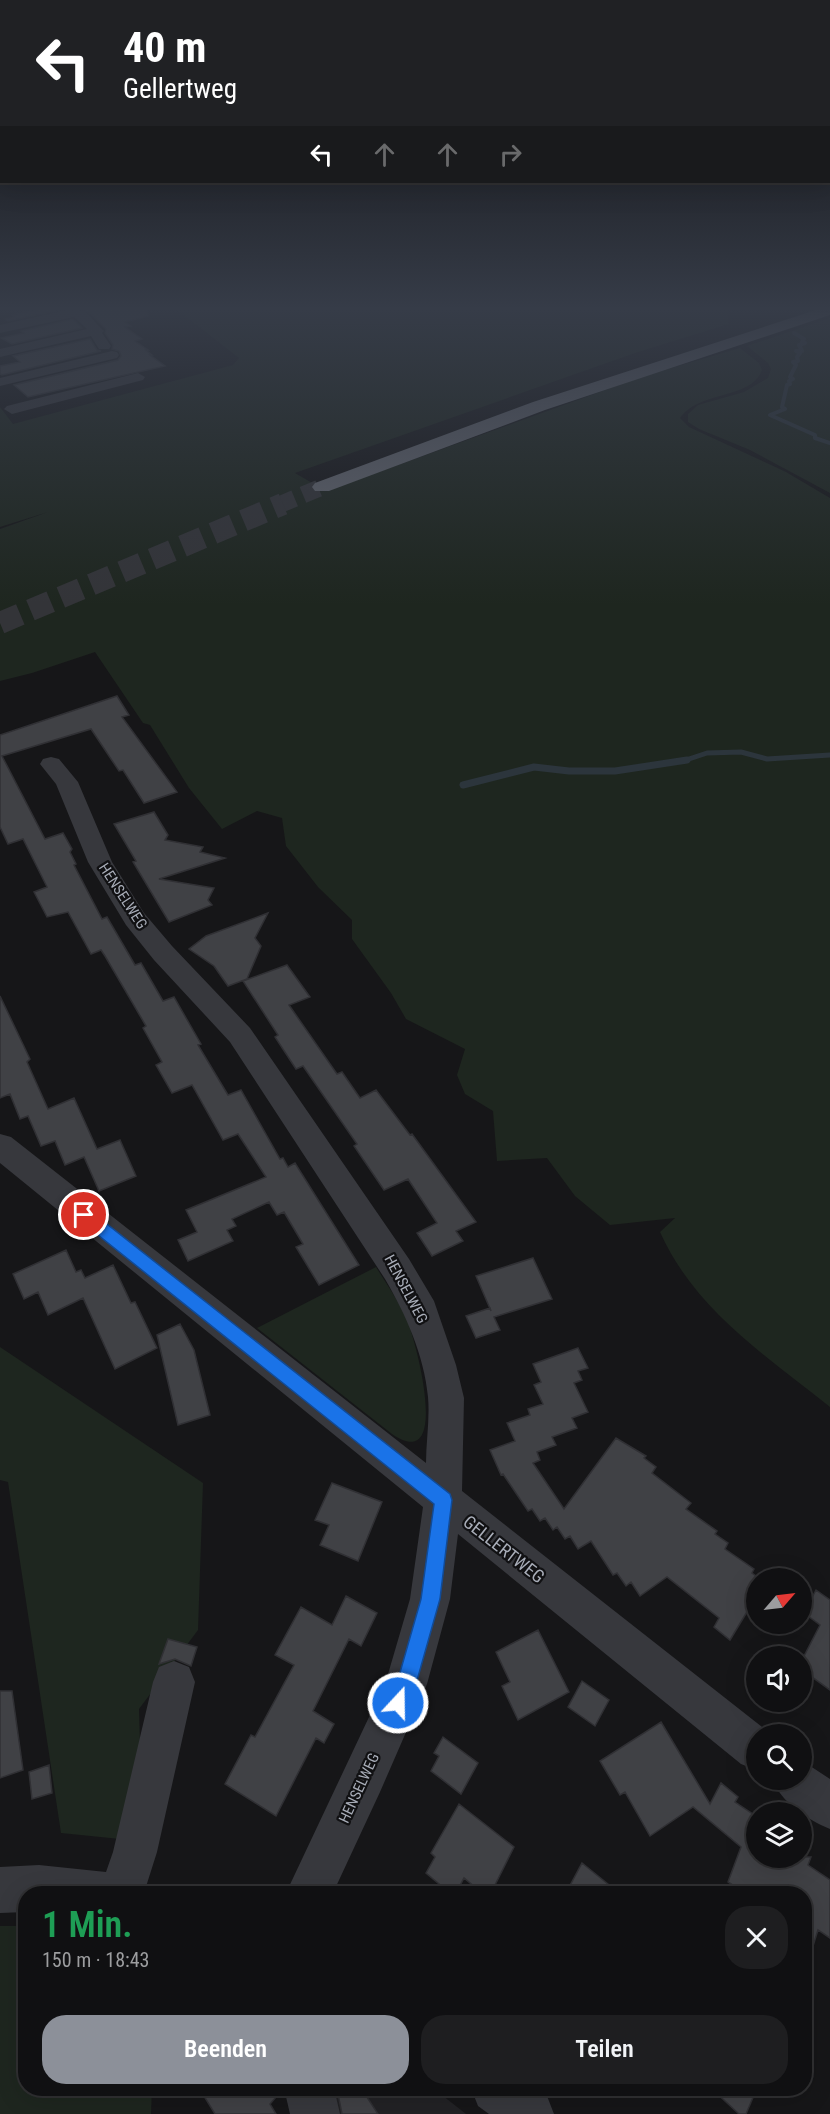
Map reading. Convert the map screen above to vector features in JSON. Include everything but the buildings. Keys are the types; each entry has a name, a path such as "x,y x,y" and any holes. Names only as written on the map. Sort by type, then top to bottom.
{"highway":[{"path":"315,483 531,408"}],"street":[{"path":"12,409 17,408"},
{"name":"HENSELWEG","path":"51,764 67,782 100,862 135,919 163,953 246,1042 397,1269 422,1312 439,1365 446,1398 443,1500 430,1599 406,1684 365,1777 312,1886"},
{"name":"GELLERTWEG","path":"0,1146 746,1741"},
{"path":"123,1886 135,1852 174,1682"},
{"path":"808,1790 830,1807"},
{"path":"0,1890 18,1889"},
{"path":"311,2096 315,2114"},
{"path":"506,2096 530,2114"}],"shaded area":[{"path":"0,408 13,424 74,408 480,408 295,473 326,491 556,408 691,408 680,418 689,427 786,472 830,498 830,1407 734,1329 692,1285 660,1232 675,1218 610,1225 575,1196 547,1158 497,1161 493,1111 465,1094 457,1075 465,1049 406,1019 391,993 352,939 352,920 318,887 286,846 282,818 257,811 222,829 189,788 150,725 143,723 95,652 0,681 0,529 48,512 0,527"},
{"path":"695,408 830,408 830,493 750,450 699,429 688,422 688,414"},
{"path":"376,1267 405,1315 416,1348 421,1373 426,1420 421,1436 410,1442 392,1434 257,1328"},
{"path":"0,1347 203,1483 198,1630 139,1709 141,1779 130,1840 61,1833 8,1482 0,1480"},
{"path":"0,1926 18,1926 18,2096 152,2096 151,2114 0,2114"},
{"path":"320,2096 443,2096 466,2114 324,2114"}],"waterway":[{"path":"783,408 785,409 770,415 815,435 815,438 830,443"},
{"path":"685,760 707,753 741,752 767,759 830,755"},
{"path":"463,785 534,767 569,771 615,771 685,760"}],"tunnel":[{"path":"279,505 322,487"},
{"path":"0,623 283,504"}],"route":[{"path":"84,1215 443,1500 430,1599 406,1684 398,1703"}]}
